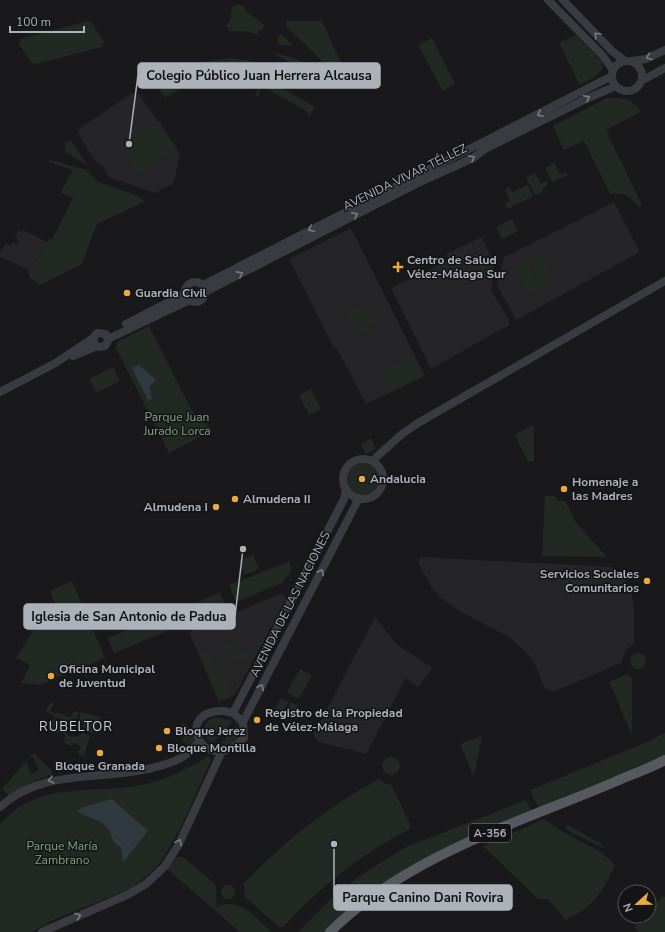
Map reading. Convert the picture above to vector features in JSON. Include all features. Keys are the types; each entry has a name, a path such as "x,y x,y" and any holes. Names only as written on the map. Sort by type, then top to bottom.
{"main road":[{"name":"A-356","path":"330,932 370,897 422,865 481,837 665,760"}],"street":[{"path":"548,0 604,56 616,86 622,90 630,90 638,86 641,81 665,68"},
{"path":"563,0 612,51 640,68 641,81"},
{"path":"612,73 618,63 646,59 665,50"},
{"name":"AVENIDA VIVAR TÉLLEZ","path":"204,288 612,73"},
{"name":"AVENIDA VIVAR TÉLLEZ","path":"204,288 420,182 473,158 485,149 586,99 616,86"},
{"path":"0,392 95,342 97,333 107,337 188,296 200,300 204,288 196,281 191,283 186,289 188,296"},
{"path":"372,461 402,434 418,423 665,281"},
{"path":"95,342 105,346 107,337"},
{"path":"360,459 372,461 380,470 382,475 381,487 373,496 360,498 354,496 346,489 343,479 344,473 350,464 360,459"},
{"name":"AVENIDA DE LAS NACIONES","path":"233,713 344,499 346,489"},
{"name":"AVENIDA DE LAS NACIONES","path":"243,722 360,498"},
{"path":"210,712 233,713 243,722 244,738 237,746 222,751 208,749 199,742 197,724 201,718 210,712"},
{"path":"0,807 24,790 55,779 137,772 171,763 185,756 199,742"},
{"path":"42,932 127,895 146,884 165,866 179,844 222,751"}],"shaded area":[{"path":"132,93 139,94 180,154 174,183 155,193 109,177 102,165 96,162 78,134 80,128"},
{"path":"614,202 640,252 516,320 497,285 504,257"},
{"path":"351,228 425,376 366,404 336,347 334,348 289,259"},
{"path":"18,230 21,232 23,230 47,242 49,238 52,240 29,270 0,257 0,252 6,244 11,246 12,243 17,245 19,241 15,238"},
{"path":"482,237 493,261 494,271 491,290 509,319 509,325 431,369 391,288 449,260 446,254"},
{"path":"139,365 156,380 149,387 152,398 149,402 133,370 133,367"},
{"path":"421,557 612,567 622,576 630,588 634,607 634,644 625,651 621,663 553,692 544,687 536,667 528,654 509,637 461,612 442,599 432,588 418,562"},
{"path":"282,593 287,598 234,696 219,702 189,632"},
{"path":"375,617 396,644 433,668 418,687 406,678 366,754 319,742 315,739 314,734"},
{"path":"112,799 148,831 123,862 121,847 115,844 107,827 101,822 77,811 83,807"}],"green space":[{"path":"238,4 244,6 246,11 264,25 263,30 259,30 258,35 249,32 229,31 226,27 230,19 232,7"},
{"path":"88,21 92,23 104,42 102,47 36,64 32,63 19,44 20,39"},
{"path":"286,21 322,21 345,71 336,75 286,26"},
{"path":"281,34 294,47 277,44 279,35"},
{"path":"576,35 601,61 603,68 596,76 580,85 559,43"},
{"path":"432,38 455,84 443,91 418,45"},
{"path":"272,53 290,57 304,63 329,83"},
{"path":"230,58 252,61 249,72 213,72 195,79 165,98 159,90 203,62"},
{"path":"263,77 315,107 309,117 307,115 308,112 262,86 257,97 255,96"},
{"path":"607,98 627,99 634,103 641,112 606,130 642,205 638,207 632,200 623,194 610,194 584,141 564,150 553,126"},
{"path":"159,121 177,149 139,174 121,146"},
{"path":"71,140 86,163 85,164 64,151 66,143"},
{"path":"50,160 86,170 98,182 141,197 144,202 97,224 82,264 40,285 29,277 29,270 52,240 73,198 61,193 72,170 49,162"},
{"path":"554,163 560,174 566,172 568,175 552,182 545,168"},
{"path":"535,173 541,184 547,181 548,185 542,189 543,192 535,195 526,177"},
{"path":"528,185 533,196 510,208 507,208 504,204 510,201 505,189 509,187 512,192"},
{"path":"512,219 518,231 502,239 496,227"},
{"path":"543,254 555,279 542,286 529,261"},
{"path":"527,262 540,287 526,294 514,269"},
{"path":"368,302 379,323 357,335 346,313"},
{"name":"Parque Juan Jurado Lorca","path":"149,326 192,411 213,430 169,453 116,348 117,342"},
{"path":"411,355 422,376 391,391 381,371"},
{"path":"113,367 120,381 96,393 89,379"},
{"path":"311,389 321,409 309,415 299,395"},
{"path":"532,425 534,428 534,461 528,462 515,435"},
{"path":"371,438 376,449 366,454 361,445"},
{"path":"360,463 366,463 376,470 379,479 378,485 372,492 366,495 360,495 350,488 347,482 347,476 354,466"},
{"path":"545,496 555,496 558,501 565,501 577,524 607,557 542,556"},
{"path":"253,555 259,569 244,575 240,560"},
{"path":"290,561 291,572 282,583 236,602 229,585"},
{"path":"72,581 85,612 69,618 68,615 61,618 50,591"},
{"path":"220,592 225,607 185,623 180,610"},
{"path":"51,602 62,626 87,615 105,658 40,685 21,683 30,665 16,658"},
{"path":"169,613 174,628 114,653 108,638"},
{"path":"228,642 250,654 244,664 223,652"},
{"path":"207,651 213,664 205,667 199,654"},
{"path":"635,653 641,653 646,658 644,667 641,669 635,669 630,664 630,658"},
{"path":"221,667 232,694 219,700 207,673"},
{"path":"300,669 312,675 299,699 287,692"},
{"path":"627,674 632,678 632,735 609,682"},
{"path":"281,698 288,702 281,715 274,711"},
{"path":"51,702 54,704 50,711 55,714 57,712 68,717 72,716 75,711 79,712 77,718 66,722 45,711"},
{"path":"291,702 298,706 291,719 284,715"},
{"path":"81,712 101,717 92,733 83,730 83,724 79,719"},
{"path":"216,717 233,721 212,744 205,737 204,729 207,722"},
{"path":"54,718 66,725 66,733 71,737 78,736 83,733 90,736 84,756 78,754 81,746 73,743 72,746 64,743 66,735 48,730"},
{"path":"184,723 193,731 194,739 191,747 183,741 184,733 181,725"},
{"path":"237,724 239,736 237,739 231,744 220,745"},
{"path":"665,733 665,755 538,808 530,790 640,745"},
{"path":"482,736 474,777 460,744"},
{"path":"34,753 52,771 52,774 28,784 9,796 2,789 26,761 31,774 38,771 37,763 35,763 33,757 28,758"},
{"name":"Parque María Zambrano","path":"208,756 211,760 182,825 161,862 149,874 130,889 55,919 32,932 0,932 0,825 14,811 30,801 46,795 81,790 136,786 155,782 182,771"},
{"path":"391,757 397,760 400,766 397,772 391,775 385,772 382,766 385,760"},
{"path":"379,779 384,783 391,784 410,824 410,829 358,860 312,898 283,927 279,927 245,897 244,883 275,853 307,826 342,801"},
{"path":"526,800 532,812 443,851 324,932 298,932 329,901 361,875 406,847"},
{"path":"544,819 563,832 601,852 615,865 596,898 583,910 566,920 548,899 538,899 483,846"},
{"path":"568,825 602,844 603,848 569,831 565,827"},
{"path":"177,857 183,857 215,884 217,899 216,904 218,907 226,904 233,904 247,910 272,932 240,932 167,869"},
{"path":"225,885 231,885 235,889 235,895 231,899 225,899 221,895 221,889"},
{"path":"663,896 665,897 665,932 639,932 634,927 637,924 657,924 657,903"}],"place":[{"name":"Colegio Público Juan Herrera Alcausa","path":"129,144"},
{"name":"Centro de Salud Vélez-Málaga Sur","path":"398,267"},
{"name":"Guardia Civil","path":"127,293"},
{"name":"Andalucia","path":"362,479"},
{"name":"Homenaje a las Madres","path":"564,489"},
{"name":"Almudena II","path":"235,499"},
{"name":"Almudena I","path":"216,507"},
{"name":"Iglesia de San Antonio de Padua","path":"243,549"},
{"name":"Servicios Sociales Comunitarios","path":"647,581"},
{"name":"Oficina Municipal de Juventud","path":"51,676"},
{"name":"Registro de la Propiedad de Vélez-Málaga","path":"257,720"},
{"name":"Bloque Jerez","path":"167,731"},
{"name":"Bloque Montilla","path":"159,748"},
{"name":"Bloque Granada","path":"100,753"},
{"name":"Parque Canino Dani Rovira","path":"334,844"}],"district":[{"name":"RUBELTOR","path":"76,727"}]}
